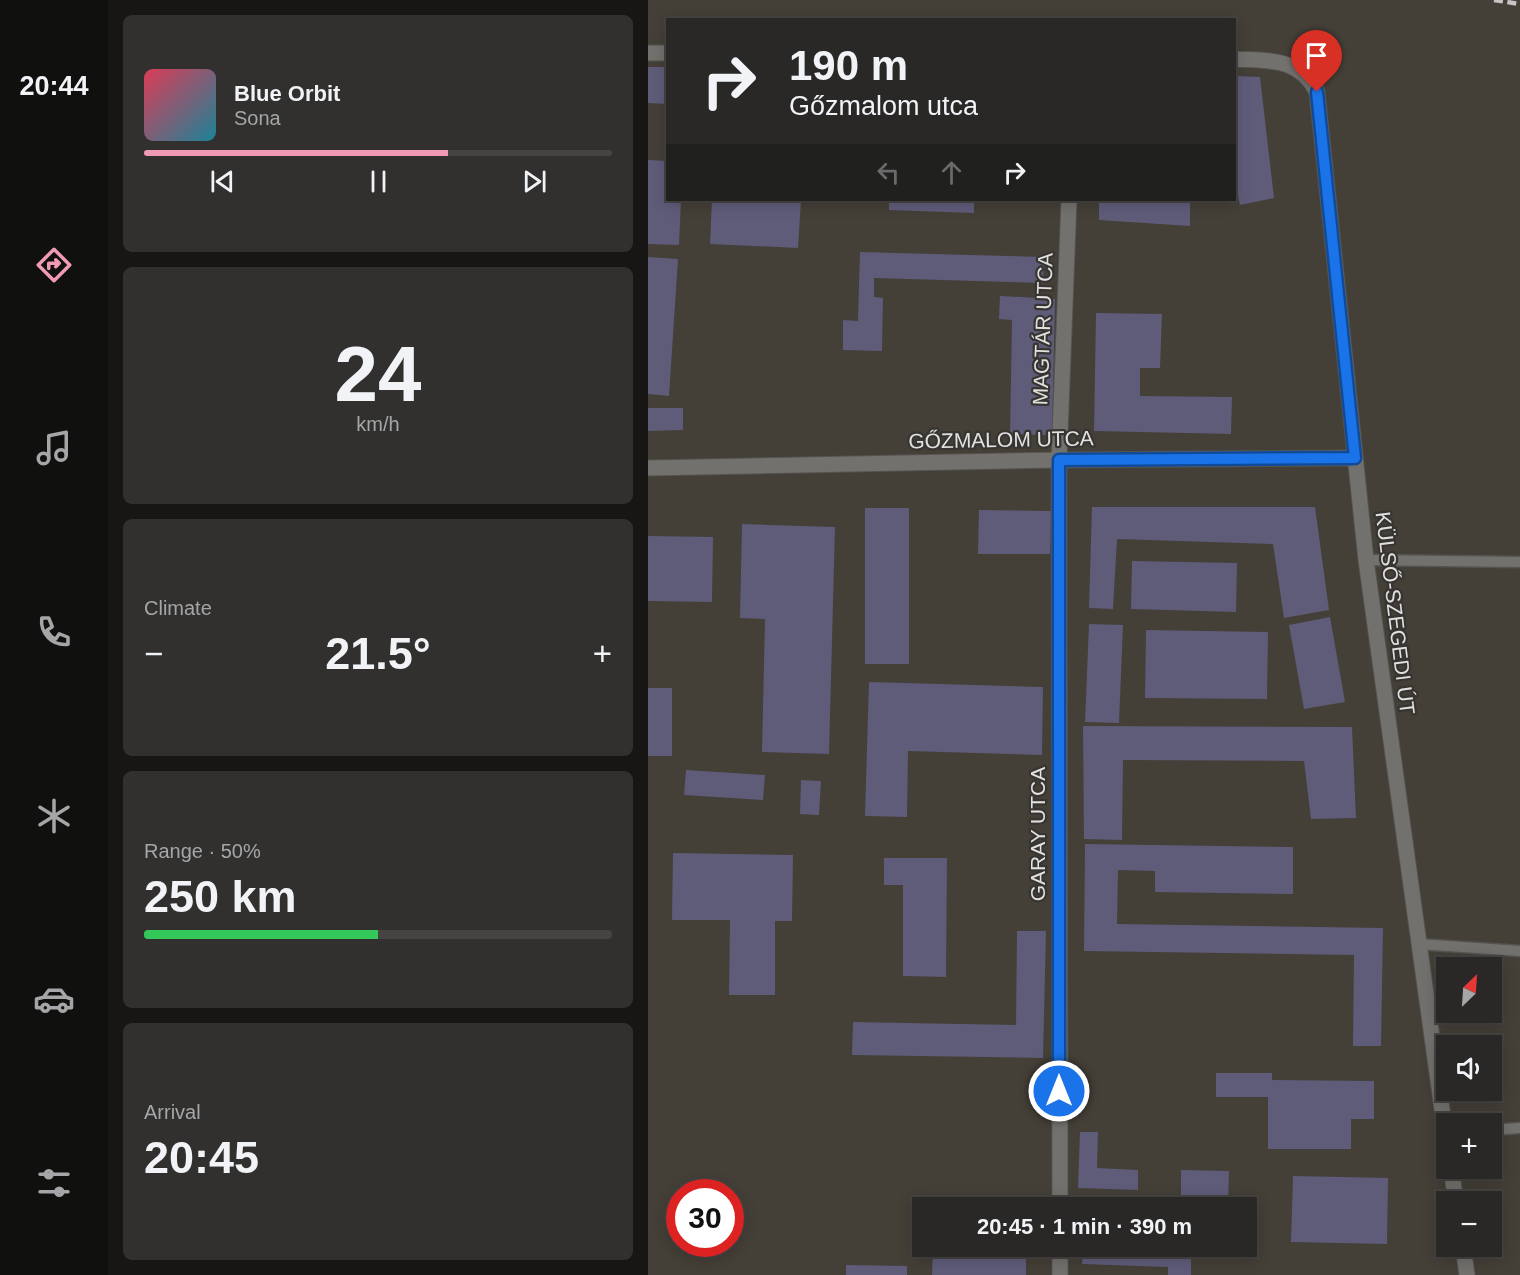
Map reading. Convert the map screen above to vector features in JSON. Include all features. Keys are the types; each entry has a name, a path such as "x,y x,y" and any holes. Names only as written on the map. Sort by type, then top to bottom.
{"street":[{"path":"648,53 666,53"},
{"name":"KÜLSŐ-SZEGEDI ÚT","path":"1236,59 1277,62 1291,66 1310,77 1317,92 1366,560 1443,1113"},
{"name":"MAGTÁR UTCA","path":"1059,460 1069,201"},
{"name":"GŐZMALOM UTCA","path":"648,468 1059,460 1355,458"},
{"name":"GARAY UTCA","path":"1059,460 1060,1197"},
{"path":"1060,1257 1060,1275"},
{"path":"1465,1257 1467,1275"}],"lane":[{"path":"1366,560 1520,562"},
{"path":"1418,944 1520,951"},
{"path":"1502,1129 1520,1128"}],"shaded area":[{"path":"648,0 1520,0 1520,1275 648,1275"}],"building":[{"path":"648,67 666,67 666,104 648,103"},
{"path":"1236,76 1260,77 1274,198 1240,205 1236,186"},
{"path":"648,160 666,161 666,201 681,201 679,245 648,244"},
{"path":"712,201 801,201 798,248 710,244"},
{"path":"889,201 974,201 974,213 889,210"},
{"path":"1099,201 1190,202 1190,226 1099,220"},
{"path":"860,252 1044,257 1043,283 874,278 874,297 883,298 882,351 843,350 843,320 858,321"},
{"path":"648,257 678,259 669,396 648,394"},
{"path":"1000,296 1055,299 1052,435 1010,434 1012,320 999,319"},
{"path":"1096,313 1162,314 1160,368 1140,368 1140,396 1232,397 1231,434 1094,431"},
{"path":"648,408 683,408 683,430 648,431"},
{"path":"1092,507 1315,507 1329,610 1284,618 1273,544 1117,539 1113,609 1089,608"},
{"path":"865,508 909,508 909,664 865,664"},
{"path":"979,510 1051,511 1050,554 978,554"},
{"path":"742,524 835,527 829,754 762,752 765,619 740,618"},
{"path":"648,536 713,537 712,602 648,601"},
{"path":"1132,561 1237,563 1236,612 1131,609"},
{"path":"1330,617 1345,702 1304,709 1289,625"},
{"path":"1089,624 1123,625 1119,723 1085,722"},
{"path":"1146,630 1268,632 1267,699 1145,698"},
{"path":"869,682 1043,687 1042,755 908,751 907,817 865,816"},
{"path":"648,688 672,688 672,756 648,756"},
{"path":"1083,726 1352,727 1356,818 1311,819 1304,761 1123,760 1122,840 1084,839"},
{"path":"686,770 765,775 763,800 684,795"},
{"path":"801,780 821,781 819,815 800,814"},
{"path":"1085,844 1293,847 1293,894 1155,892 1155,871 1118,870 1117,924 1383,928 1381,1046 1353,1046 1354,955 1084,951"},
{"path":"673,853 793,855 792,921 775,921 775,995 729,995 730,920 672,920"},
{"path":"884,858 947,858 946,977 903,976 903,885 884,885"},
{"path":"1017,931 1046,931 1043,1058 852,1055 853,1022 1016,1025"},
{"path":"1216,1073 1272,1073 1272,1080 1374,1081 1374,1119 1351,1119 1351,1149 1268,1149 1268,1097 1216,1097"},
{"path":"1080,1132 1098,1132 1097,1168 1138,1170 1138,1190 1078,1188"},
{"path":"1181,1170 1229,1171 1228,1197 1181,1197"},
{"path":"1293,1176 1388,1178 1387,1244 1291,1242"},
{"path":"933,1257 1026,1257 1026,1275 932,1275"},
{"path":"1082,1257 1191,1257 1191,1275 1168,1275 1168,1267 1082,1264"},
{"path":"846,1265 907,1266 907,1275 846,1275"}],"railway":[{"path":"1494,0 1520,4"}],"route":[{"path":"1059,1091 1059,460 1355,458 1317,92"}]}
